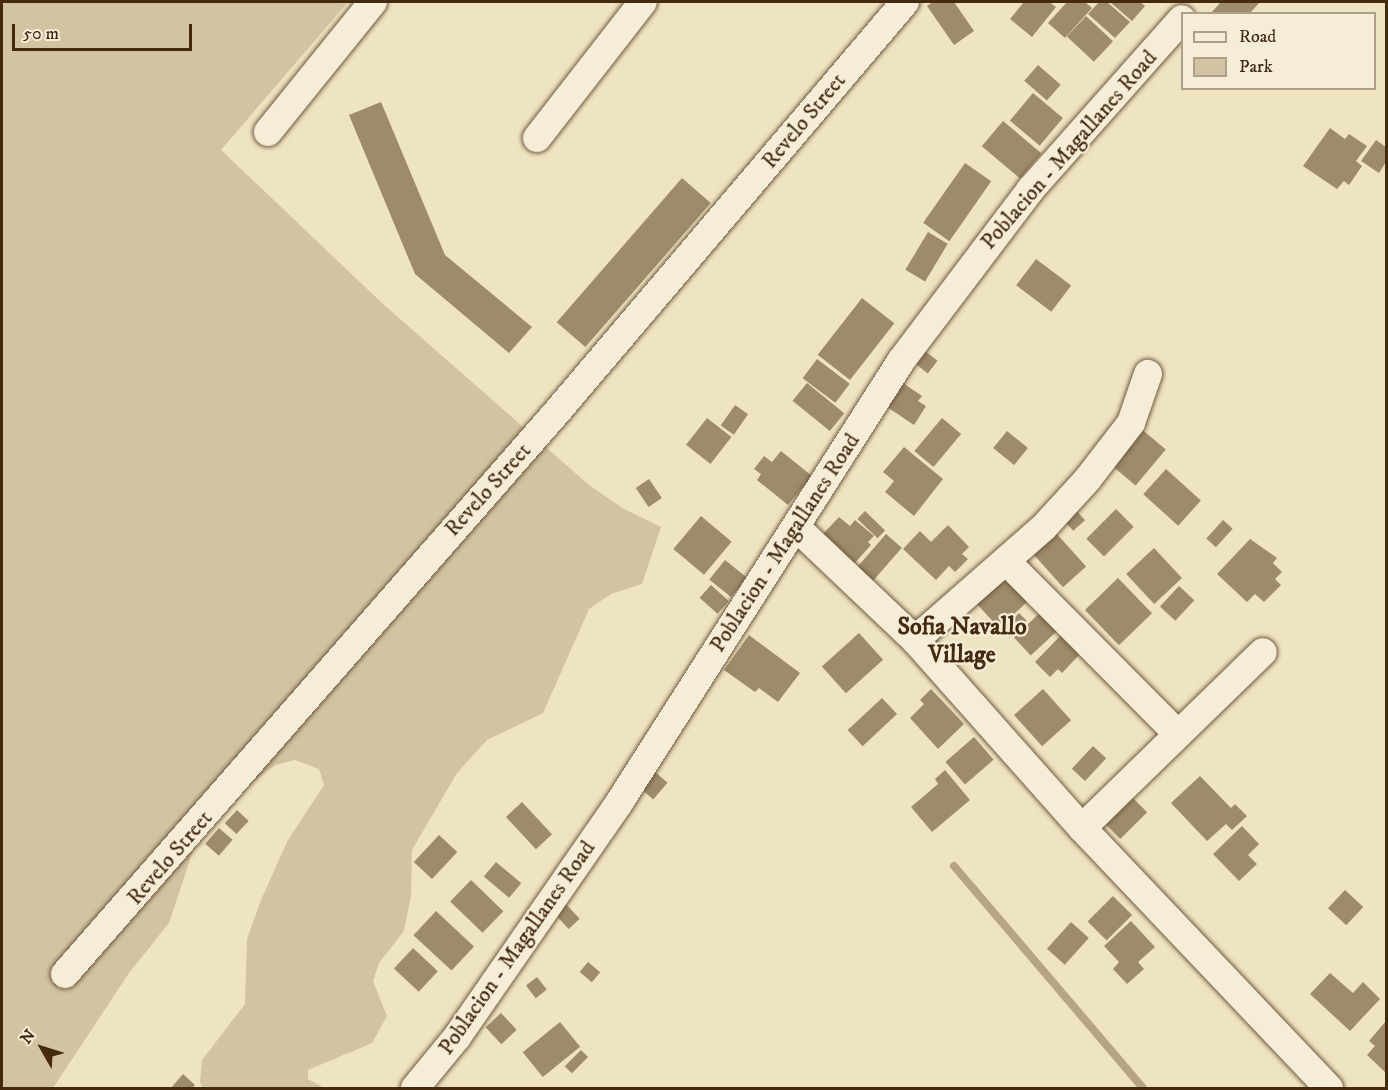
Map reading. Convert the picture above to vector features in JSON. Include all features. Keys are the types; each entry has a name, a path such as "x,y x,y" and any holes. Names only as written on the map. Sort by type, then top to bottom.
{"street":[{"path":"268,132 374,2"},
{"path":"537,138 643,2"},
{"name":"Revelo Street","path":"65,974 556,413 905,2"},
{"name":"Poblacion - Magallanes Road","path":"415,1089 457,1036 619,803 901,361 976,257 1071,142 1181,20"},
{"path":"915,640 1044,527 1094,472 1131,423 1148,374"},
{"path":"796,527 915,640 1082,828 1329,1089"},
{"path":"1006,561 1178,734"},
{"path":"1082,828 1263,652"}],"green space":[{"path":"2,2 348,2 221,150 382,303 589,485 624,509 661,527 642,584 611,594 589,609 543,713 487,740 457,773 412,850 411,896 404,931 379,963 373,981 387,1016 372,1043 308,1070 308,1079 324,1088 202,1088 200,1082 202,1060 245,1004 247,939 261,900 288,840 324,785 319,769 295,760 275,765 233,798 195,845 169,923 129,973 53,1088 5,1088 2,1084"}],"building":[{"path":"933,2 954,2 974,31 954,45 927,6"},
{"path":"1024,2 1049,2 1056,7 1032,37 1010,19"},
{"path":"1067,2 1085,2 1092,8 1065,38 1048,23"},
{"path":"1099,2 1107,2 1130,22 1115,38 1088,14"},
{"path":"1110,2 1140,2 1145,6 1132,21"},
{"path":"1221,2 1260,2 1251,12 1212,12"},
{"path":"1086,16 1113,41 1094,62 1067,36"},
{"path":"1038,65 1061,85 1047,101 1024,81"},
{"path":"1033,93 1063,118 1040,146 1010,121"},
{"path":"381,102 445,255 532,327 509,353 415,274 349,115"},
{"path":"1003,121 1041,153 1020,178 982,146"},
{"path":"1330,128 1345,139 1349,134 1367,146 1356,161 1362,166 1349,185 1344,181 1337,189 1303,166"},
{"path":"1376,140 1386,147 1386,162 1379,173 1361,161"},
{"path":"965,163 991,181 949,241 923,223"},
{"path":"682,178 711,203 585,347 557,322"},
{"path":"928,232 948,244 925,282 905,270"},
{"path":"1036,259 1071,285 1051,312 1016,285"},
{"path":"862,298 894,323 850,380 818,355"},
{"path":"925,351 938,361 928,373 915,364"},
{"path":"817,359 850,384 835,403 803,378"},
{"path":"807,383 844,413 830,431 793,401"},
{"path":"903,383 922,396 918,401 926,406 914,425 887,407"},
{"path":"735,405 748,414 734,435 721,425"},
{"path":"707,418 731,437 710,464 686,445"},
{"path":"942,418 961,434 934,467 914,451"},
{"path":"1139,427 1166,449 1136,486 1109,463"},
{"path":"1007,431 1028,448 1014,465 993,448"},
{"path":"904,447 943,479 914,516 885,492 894,481 883,472"},
{"path":"781,451 812,476 788,505 757,480 761,474 754,469 764,456 772,462"},
{"path":"1166,469 1201,500 1178,526 1143,494"},
{"path":"649,479 662,498 649,507 636,488"},
{"path":"1075,509 1085,520 1073,531 1063,520"},
{"path":"1116,509 1134,527 1104,556 1086,539"},
{"path":"865,511 885,530 878,538 857,519"},
{"path":"701,516 732,542 704,575 673,549"},
{"path":"839,517 850,526 855,520 874,536 868,542 871,545 853,565 821,536"},
{"path":"1223,520 1233,529 1216,547 1206,539"},
{"path":"948,525 969,547 962,554 968,559 955,572 949,566 936,580 903,549 920,531 931,542"},
{"path":"1056,533 1086,566 1063,587 1033,554"},
{"path":"886,534 902,548 869,586 853,572"},
{"path":"1250,539 1277,558 1273,563 1282,572 1275,579 1281,585 1264,602 1255,594 1247,602 1217,574"},
{"path":"1154,548 1182,578 1154,604 1126,574"},
{"path":"725,560 747,578 731,597 709,579"},
{"path":"1008,573 1027,602 999,628 976,603"},
{"path":"1118,578 1152,613 1119,645 1085,610"},
{"path":"711,585 729,601 717,614 700,598"},
{"path":"1179,586 1194,600 1175,621 1160,606"},
{"path":"1043,610 1060,628 1031,656 1014,637"},
{"path":"1019,613 1027,621 1010,638 1002,630"},
{"path":"859,633 883,660 846,693 822,666"},
{"path":"1063,633 1082,652 1062,673 1058,669 1050,677 1035,662"},
{"path":"749,635 800,673 778,702 759,688 755,692 724,670"},
{"path":"931,689 964,724 938,749 910,718 924,704 920,700"},
{"path":"1043,689 1071,720 1042,746 1014,715"},
{"path":"882,698 897,714 863,746 848,730"},
{"path":"974,737 994,760 965,785 945,762"},
{"path":"1093,746 1106,758 1085,781 1072,769"},
{"path":"945,770 970,800 932,832 911,807 938,784 935,779"},
{"path":"654,771 668,783 653,799 640,788"},
{"path":"1200,776 1231,808 1235,804 1247,816 1232,830 1226,824 1207,841 1171,803"},
{"path":"1133,798 1147,812 1120,839 1106,825"},
{"path":"522,802 552,834 536,849 506,817"},
{"path":"237,810 249,821 236,834 225,823"},
{"path":"1242,826 1259,844 1248,855 1257,864 1239,881 1213,854"},
{"path":"219,828 233,840 219,856 205,844"},
{"path":"439,835 457,852 432,879 414,862"},
{"path":"496,862 521,883 509,898 484,877"},
{"path":"471,880 503,911 483,933 450,902"},
{"path":"1345,890 1363,907 1346,925 1328,908"},
{"path":"1113,896 1132,915 1107,941 1088,921"},
{"path":"564,902 580,919 569,929 553,912"},
{"path":"436,911 474,946 452,971 413,935"},
{"path":"1131,921 1155,947 1138,962 1144,969 1127,984 1113,969 1119,962 1104,946"},
{"path":"1071,922 1089,938 1065,965 1047,949"},
{"path":"413,948 438,971 419,992 394,968"},
{"path":"588,962 600,972 592,982 580,972"},
{"path":"1330,973 1353,993 1363,982 1380,999 1350,1031 1310,994"},
{"path":"537,977 547,990 536,998 526,986"},
{"path":"501,1013 517,1030 501,1044 486,1027"},
{"path":"1386,1021 1386,1073 1367,1055 1375,1046 1369,1041"},
{"path":"560,1022 580,1047 543,1077 523,1052"},
{"path":"581,1050 588,1057 572,1073 565,1066"},
{"path":"183,1074 195,1085 192,1088 171,1088"}],"waterway":[{"path":"954,866 1143,1088"}],"district":[{"name":"Sofia Navallo Village","path":"962,642"}]}
